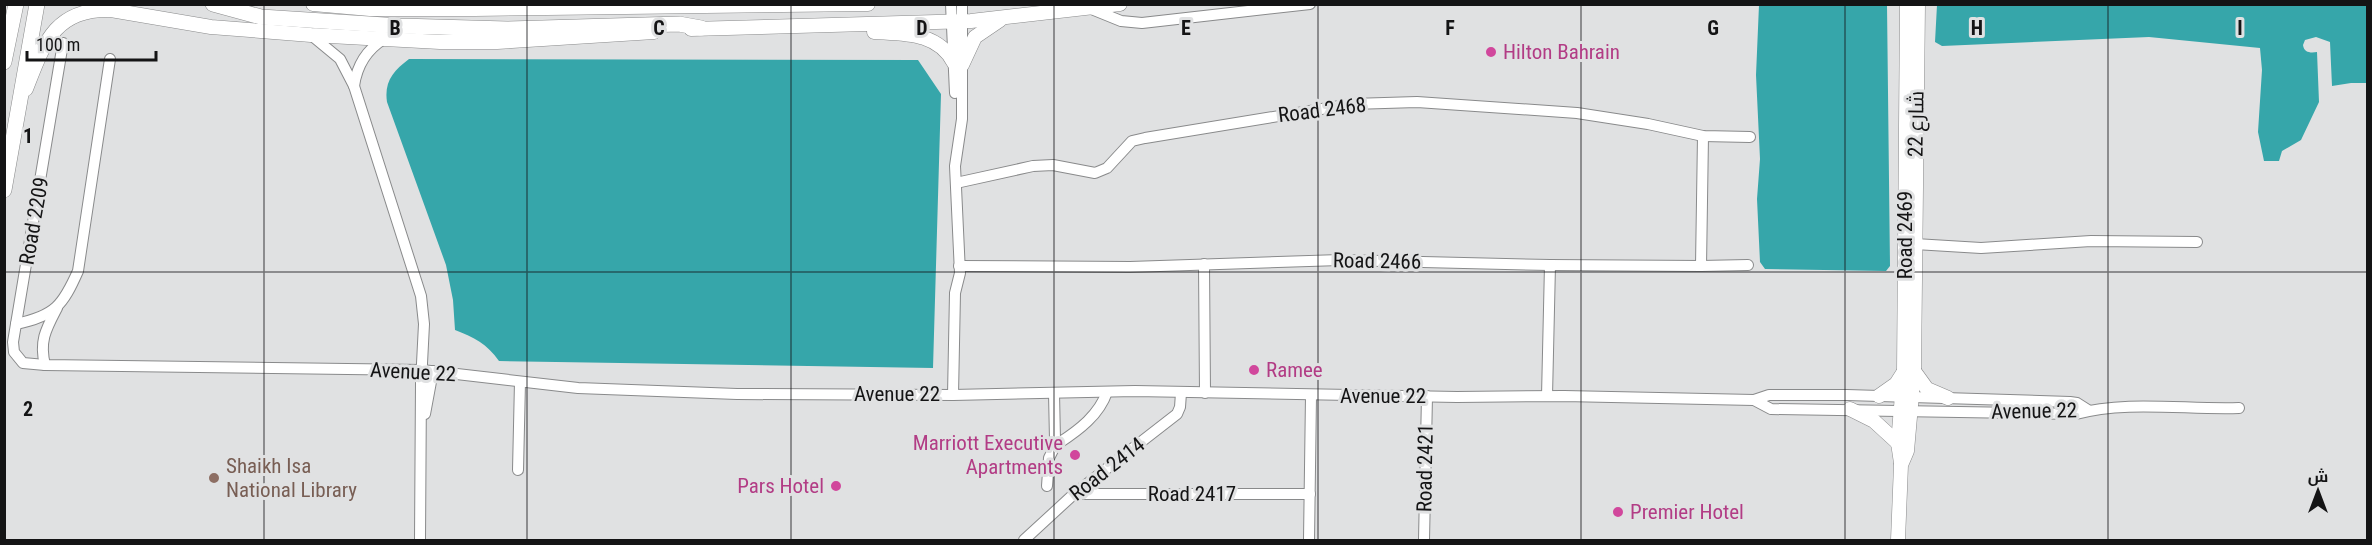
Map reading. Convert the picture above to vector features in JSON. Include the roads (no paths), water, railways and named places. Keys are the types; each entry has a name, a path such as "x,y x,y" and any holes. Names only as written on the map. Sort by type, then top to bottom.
{"main road":[{"path":"4,62 16,4"},
{"path":"4,190 37,4"},
{"path":"213,4 261,17 450,28 507,29 667,24 701,28"}],"street":[{"path":"313,4 370,9 486,9 868,4"},
{"path":"951,4 957,22"},
{"path":"953,395 954,301 959,266 955,166 960,128 957,22 962,4"},
{"path":"19,105 48,38 57,27 77,14 97,9 197,25 311,35 496,42 701,28 957,22 1002,19 1120,4"},
{"path":"1089,8 1121,21 1142,23 1310,4"},
{"name":"Road 2469","path":"1901,465 1898,443 1906,411 1909,371 1907,4"},
{"name":"شارع 22","path":"1915,244 1918,4"},
{"path":"958,64 975,37 1002,19"},
{"path":"856,25 871,32 911,35 931,40 947,51 958,64"},
{"path":"311,35 340,59 354,86 421,296 429,397 422,423 420,540"},
{"path":"354,86 367,52 384,39"},
{"name":"Road 2209","path":"44,365 23,363 14,352 13,342 45,163 63,43"},
{"path":"16,324 41,317 59,305 67,296 78,271 110,58"},
{"name":"Road 2468","path":"956,183 1033,166 1053,165 1095,172 1107,168 1132,141 1359,104 1438,102 1576,113 1648,124 1703,136 1750,137"},
{"path":"1701,266 1703,136"},
{"path":"1879,396 1909,371 1915,244 1981,248 2091,241 2197,242"},
{"name":"Road 2466","path":"959,266 1130,267 1351,260 1550,265 1748,265"},
{"path":"1204,264 1205,393"},
{"path":"1547,396 1550,265"},
{"path":"44,365 43,337 59,305"},
{"name":"Avenue 22","path":"44,365 428,371 627,391 953,395 1107,392 1754,400 1769,395 1879,396 2077,403 2088,410"},
{"path":"1909,371 1927,389 1948,398"},
{"path":"518,470 520,381"},
{"path":"1056,442 1061,443 1092,417 1103,403 1107,392"},
{"path":"1047,486 1049,458 1056,442 1054,393"},
{"name":"Road 2414","path":"1024,540 1074,494 1177,414 1181,393"},
{"path":"1309,540 1311,396"},
{"name":"Road 2421","path":"1424,540 1427,396"},
{"name":"Avenue 22","path":"1754,400 1771,409 2076,414 2088,410"},
{"path":"2088,410 2119,407 2240,408"},
{"path":"1850,409 1874,421 1898,443"},
{"path":"1898,540 1901,465 1907,451 1906,411"},
{"name":"Road 2417","path":"1074,494 1310,494"}],"water":[{"path":"1759,5 1887,5 1890,266 1886,271 1765,269 1760,262 1757,199 1760,159 1756,75"},
{"path":"1937,5 2367,5 2367,83 2332,86 2330,42 2316,37 2305,40 2303,45 2306,51 2317,52 2319,102 2301,140 2282,151 2279,161 2264,161 2258,132 2262,70 2260,48 2149,37 1942,46 1935,42"},
{"path":"409,59 918,60 941,94 933,368 499,361 480,342 455,330 453,300 446,265 387,102 388,83 398,68"}],"place":[{"name":"Hilton Bahrain","path":"1491,52"},
{"name":"Ramee","path":"1254,370"},
{"name":"Marriott Executive Apartments","path":"1075,455"},
{"name":"Shaikh Isa National Library","path":"214,478"},
{"name":"Pars Hotel","path":"836,486"},
{"name":"Premier Hotel","path":"1618,512"}]}
